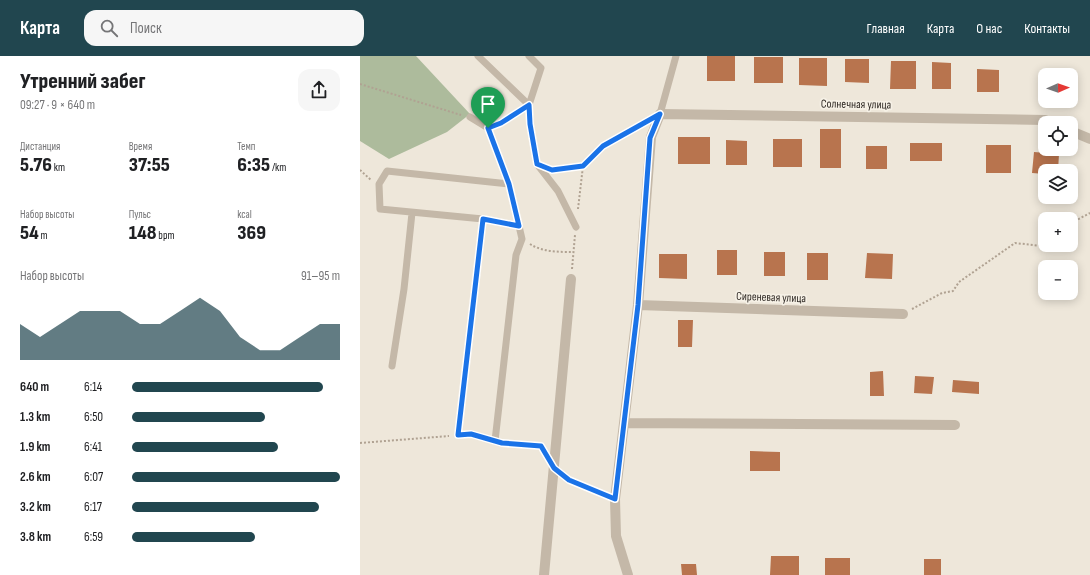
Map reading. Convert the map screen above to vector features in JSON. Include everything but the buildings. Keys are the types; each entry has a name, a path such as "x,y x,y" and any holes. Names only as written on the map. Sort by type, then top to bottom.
{"street":[{"name":"Солнечная улица","path":"660,114 1038,120"},
{"path":"628,575 616,536 615,499 638,305 650,138 660,114"},
{"path":"1078,134 1090,139"},
{"path":"544,575 571,279"},
{"name":"Сиреневая улица","path":"638,305 903,314"},
{"path":"624,423 955,425"}],"lane":[{"path":"478,56 529,105"},
{"path":"529,56 541,68 529,105 530,124 537,164 558,191 576,227"},
{"path":"660,114 676,56"},
{"path":"488,128 501,123 529,105"},
{"path":"470,117 488,128 509,184 522,239 516,255 495,441"},
{"path":"509,184 387,171 379,184 380,209 483,219 519,226"},
{"path":"392,366 404,289 412,213"},
{"path":"458,435 483,219"}],"path":[{"path":"360,84 470,117"},
{"path":"537,164 552,170 583,166 603,146 660,114"},
{"path":"571,279 583,166"},
{"path":"1078,219 1090,213"},
{"path":"522,239 535,248 558,252 574,252"},
{"path":"903,314 942,293 953,291 959,282 1015,243 1038,246"},
{"path":"360,443 406,438 471,434 495,441 541,446 544,452"},
{"path":"554,468 569,480 615,499"}],"green space":[{"path":"360,56 416,56 470,114 447,132 389,159 360,141"}],"route":[{"path":"529,105 530,124 537,164 552,170 583,166 603,146 660,114 650,138 638,305 615,499 569,480 554,468 541,446 502,443 471,434 458,435 483,219 519,226 509,184 488,128 501,123 529,105"}]}
